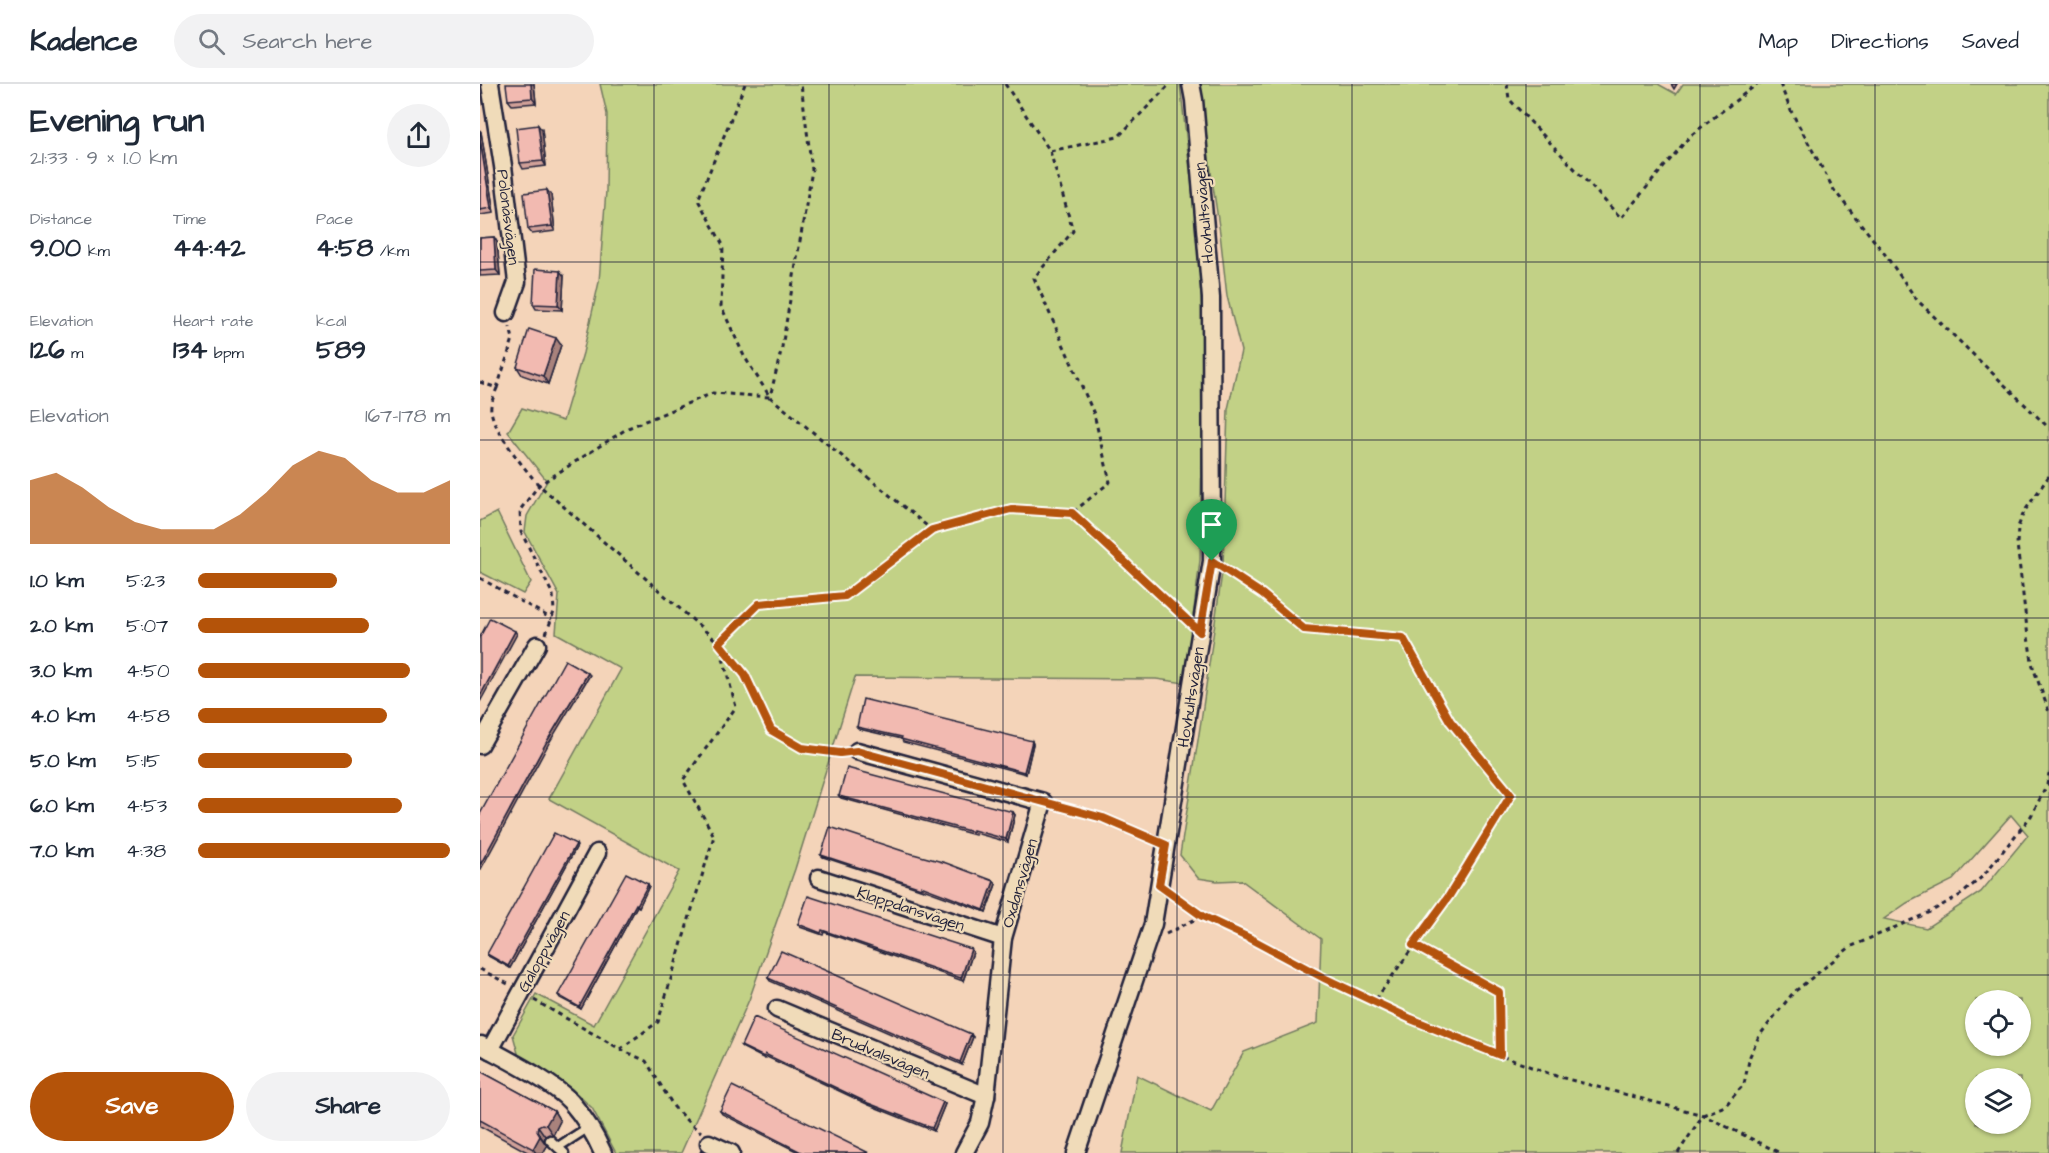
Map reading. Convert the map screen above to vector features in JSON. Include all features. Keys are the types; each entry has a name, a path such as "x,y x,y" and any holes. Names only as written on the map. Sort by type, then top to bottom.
{"street":[{"name":"Polonäsvägen","path":"490,84 503,166 517,282 506,313"},
{"name":"Hovhultsvägen","path":"1076,1153 1153,924 1212,561 1211,298 1191,84"},
{"path":"480,745 537,645"},
{"path":"857,751 1043,802"},
{"name":"Oxdansvägen","path":"964,1153 980,1123 986,1096 1003,938 1043,802"},
{"name":"Galoppvägen","path":"485,1047 522,991 597,853"},
{"name":"Klappdansvägen","path":"819,878 1003,938"},
{"name":"Brudvalsvägen","path":"777,1009 986,1096"},
{"path":"485,1047 557,1089 570,1101 589,1127 603,1153"},
{"path":"709,1143 731,1153"}],"lane":[{"path":"550,1140 561,1150 589,1127"}],"path":[{"path":"745,84 698,200 723,244 722,306 744,356 770,398 932,530"},
{"path":"770,398 782,347 813,170 801,84"},
{"path":"1005,84 1050,151 1073,231 1034,278 1094,414 1110,482 1072,513"},
{"path":"1050,151 1118,137 1170,84"},
{"path":"1507,84 1509,99 1621,218 1690,136 1757,84"},
{"path":"1780,84 1791,111 1834,190 1884,253 1917,300 2049,428"},
{"path":"506,313 513,339 490,407 496,427 527,471 719,643 745,675 771,730 802,748 840,753 857,751"},
{"path":"480,382 497,388"},
{"path":"537,645 548,632 552,620 553,595 521,532 520,510 540,485 628,428 713,393 770,398"},
{"path":"2049,476 2024,512 2018,527 2017,544 2033,666 2049,712"},
{"path":"719,643 759,604 845,596 932,530 1011,509 1072,513 1200,632"},
{"path":"1212,561 1262,594 1304,629 1403,638 1450,721 1511,795 1449,896 1374,1002"},
{"path":"480,578 552,620"},
{"path":"620,1049 658,1022 714,836 683,780 736,707 719,643"},
{"path":"1678,1153 1703,1115 1725,1106 1744,1084 1750,1056 1759,1036 1793,993 1851,947 1930,912 1962,894 1983,876 2031,816 2048,785 2049,773"},
{"path":"1043,802 1103,818 1166,845"},
{"path":"1159,885 1202,916 1411,1019 1556,1076 1703,1115 1780,1153"},
{"path":"1146,943 1202,916"},
{"path":"1413,945 1499,992 1500,1055"},
{"path":"480,969 620,1049 646,1061 674,1107 701,1132 709,1143"}],"green space":[{"path":"600,84 1180,84 1196,222 1204,341 1200,560 1185,683 1156,679 855,677 795,869 749,1000 681,1153 616,1153 592,1108 571,1088 519,1057 513,1035 536,994 594,1025 679,871 549,799 621,669 556,633 559,595 525,532 527,516 547,481 508,432 522,408 563,421 583,353 599,282 606,191 607,114"},
{"path":"1198,84 1658,84 1676,94 1683,84 2049,84 2049,1153 1122,1153 1137,1075 1211,1111 1244,1052 1318,1023 1321,939 1241,880 1217,881 1198,878 1180,855 1223,566 1228,409 1241,351 1227,296","holes":["2011,815 2028,835 1981,892 1926,928 1884,919 1907,903 1953,880"]},
{"path":"497,512 531,582 523,594 480,572 480,521"}],"building":[{"path":"506,84 531,84 532,98 508,100"},
{"path":"538,125 543,161 520,163 516,128"},
{"path":"480,140 491,208 480,210"},
{"path":"547,190 552,226 528,229 524,193"},
{"path":"494,237 496,270 480,271 480,238"},
{"path":"535,269 560,271 558,305 533,304"},
{"path":"529,329 556,338 543,376 517,367"},
{"path":"490,618 515,631 480,696 480,637"},
{"path":"565,660 588,673 547,741 480,865 480,814"},
{"path":"863,699 1032,741 1024,772 901,739 902,737 857,727"},
{"path":"847,768 1013,812 1006,839 839,796"},
{"path":"830,827 946,863 994,881 984,910 921,886 921,888 821,855"},
{"path":"554,833 576,844 508,966 487,954"},
{"path":"626,873 648,884 579,1007 558,995"},
{"path":"808,896 971,949 961,978 822,930 821,933 798,924"},
{"path":"781,951 971,1034 960,1062 768,978"},
{"path":"754,1017 943,1102 932,1128 868,1103 765,1054 764,1057 741,1046"},
{"path":"480,1071 554,1111 546,1125 538,1126 537,1131 540,1136 533,1149 480,1120"},
{"path":"732,1086 869,1153 803,1153 720,1111"}],"route":[{"path":"1011,509 1072,513 1200,632 1212,561 1262,594 1304,629 1403,638 1450,721 1511,795 1449,896 1413,945 1499,992 1500,1055 1411,1019 1202,916 1159,885 1166,845 1103,818 857,751 840,753 802,748 771,730 745,675 719,643 759,604 845,596 932,530 1011,509"}]}
